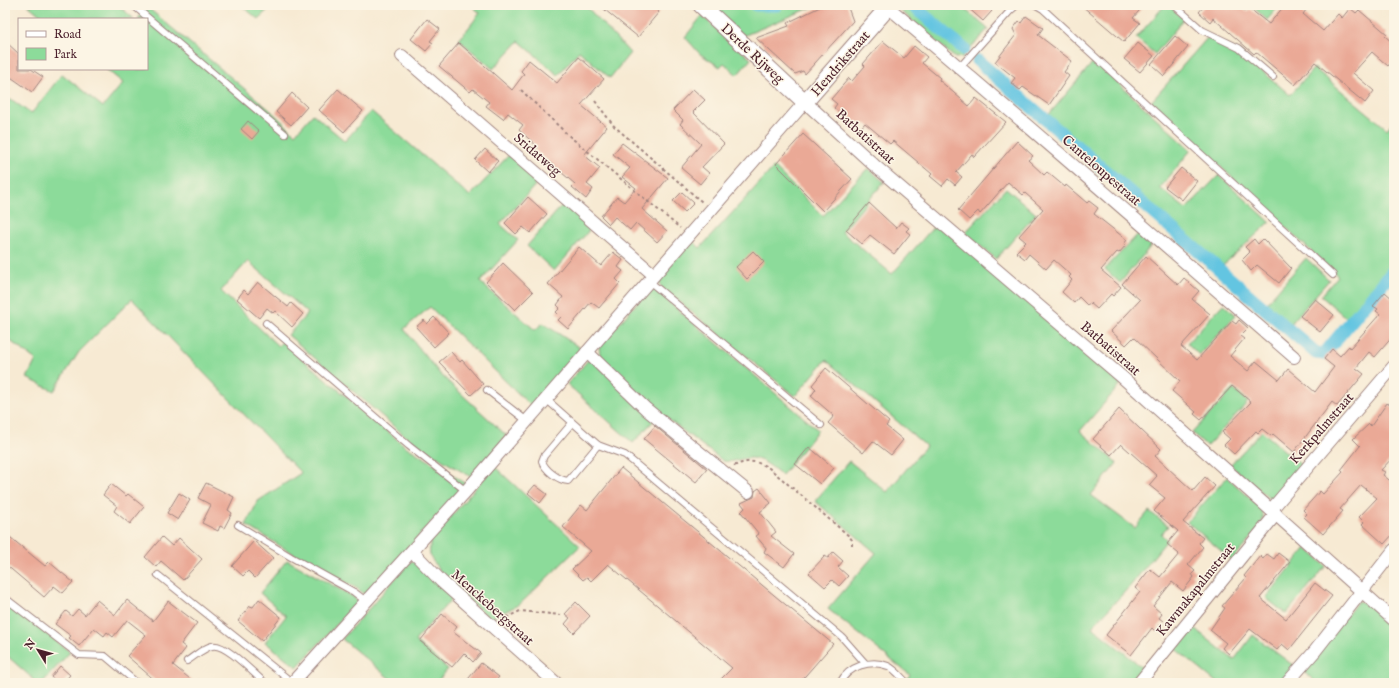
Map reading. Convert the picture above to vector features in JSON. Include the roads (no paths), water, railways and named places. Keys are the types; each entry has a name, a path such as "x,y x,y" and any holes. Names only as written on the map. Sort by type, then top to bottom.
{"street":[{"name":"Derde Rijweg","path":"701,5 805,102"},
{"name":"Hendrikstraat","path":"805,102 889,6"},
{"name":"Canteloupestraat","path":"889,6 1029,126 1090,181 1294,358"},
{"name":"Sridatweg","path":"402,56 652,278"},
{"path":"292,683 466,491 805,102"},
{"name":"Batbatistraat","path":"805,102 874,164 1122,377 1394,620"},
{"path":"587,352 646,409 748,492"},
{"name":"Kerkpalmstraat","path":"1273,512 1394,366"},
{"name":"Kawmakapalmstraat","path":"1139,683 1273,512"},
{"path":"1287,683 1315,651 1361,590 1394,550"},
{"name":"Menckebergstraat","path":"412,551 442,581 556,683"}],"lane":[{"path":"133,5 285,134"},
{"path":"960,67 1017,5"},
{"path":"1036,5 1043,9 1333,275"},
{"path":"1174,5 1202,30 1239,48 1273,77"},
{"path":"652,278 821,425"},
{"path":"266,323 409,446 466,491"},
{"path":"487,390 527,421"},
{"path":"546,399 598,445 625,455 842,637 865,663"},
{"path":"572,423 544,456 542,461 544,468 563,480 568,481 598,445"},
{"path":"238,525 291,557 354,592 367,602"},
{"path":"158,575 292,683"},
{"path":"5,598 79,655 105,656 137,683"},
{"path":"187,661 203,650 213,646 225,648 265,683"},
{"path":"840,683 844,675 865,663 889,666 907,683"}],"waterway":[{"path":"756,5 777,5"},
{"path":"912,5 964,49"},
{"path":"978,61 1316,353 1324,354 1394,270"}]}
